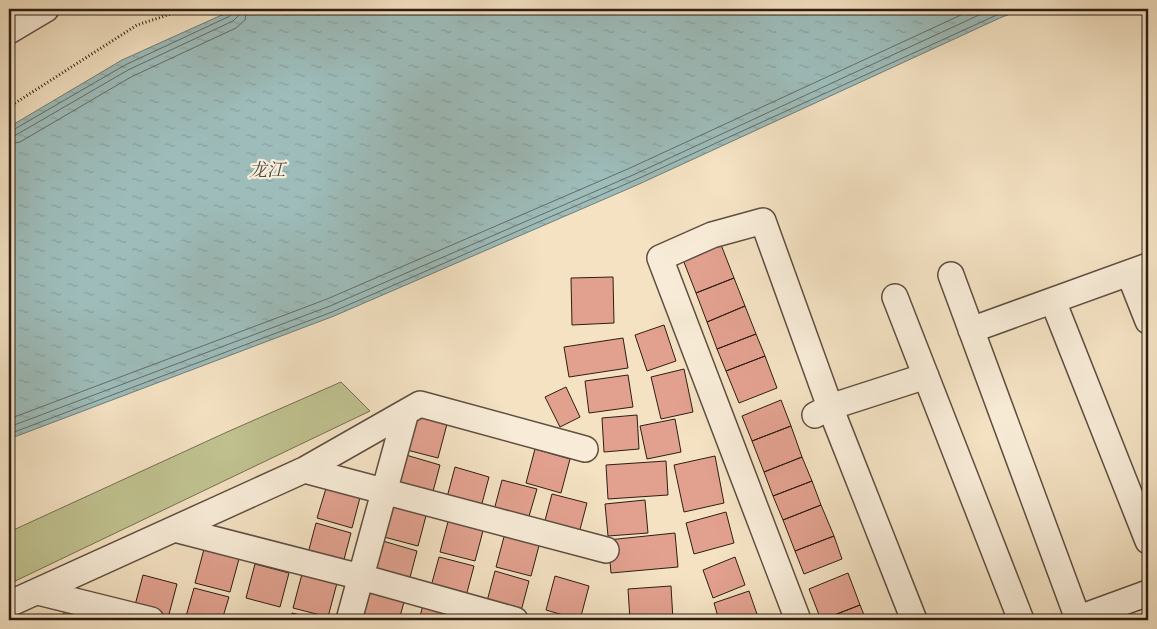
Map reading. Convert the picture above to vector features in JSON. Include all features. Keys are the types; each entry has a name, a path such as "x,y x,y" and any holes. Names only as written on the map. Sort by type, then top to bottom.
{"street":[{"path":"9,31 46,9"},
{"path":"798,620 660,258 712,235 763,221 823,411 899,620"},
{"path":"971,330 1139,270 1148,320"},
{"path":"951,275 1076,620 1148,593"},
{"path":"895,297 1021,620"},
{"path":"1053,301 1148,541"},
{"path":"823,411 926,376"},
{"path":"9,604 304,470 420,404 585,449"},
{"path":"823,411 914,620"},
{"path":"349,620 406,412"},
{"path":"304,470 606,550"},
{"path":"174,529 361,577 515,620"},
{"path":"38,592 151,620"}],"path":[{"path":"9,107 137,25 186,9"}],"green space":[{"path":"341,382 370,411 9,584 9,532"}],"water":[{"name":"龙江","path":"235,9 1025,9 1002,17 637,185 334,316 9,439 9,127 122,60"}],"building":[{"path":"718,237 734,278 696,293 680,252"},
{"path":"613,277 614,323 572,325 571,278"},
{"path":"734,278 745,306 707,322 696,293"},
{"path":"745,306 756,334 717,349 707,322"},
{"path":"664,325 676,361 647,371 635,335"},
{"path":"756,334 765,356 726,371 717,349"},
{"path":"623,338 628,368 569,377 564,347"},
{"path":"765,356 777,388 739,403 726,371"},
{"path":"684,369 693,412 661,419 651,377"},
{"path":"628,375 633,407 589,413 585,381"},
{"path":"566,387 580,417 560,427 545,397"},
{"path":"781,400 791,426 752,441 742,416"},
{"path":"412,415 447,424 438,458 403,449"},
{"path":"637,415 639,449 604,452 602,418"},
{"path":"675,419 681,452 647,459 640,426"},
{"path":"791,426 802,457 764,472 752,441"},
{"path":"535,449 570,459 561,493 526,483"},
{"path":"406,455 440,465 431,499 396,489"},
{"path":"715,456 724,503 684,512 674,465"},
{"path":"802,457 812,481 773,496 764,472"},
{"path":"666,461 668,495 608,499 606,465"},
{"path":"455,467 489,477 480,511 446,501"},
{"path":"502,480 537,489 527,523 493,514"},
{"path":"812,481 821,505 783,520 773,496"},
{"path":"327,485 361,494 352,528 317,518"},
{"path":"552,494 587,503 578,537 543,528"},
{"path":"645,500 648,533 608,536 605,504"},
{"path":"393,503 427,512 418,546 384,537"},
{"path":"821,505 834,536 795,551 783,520"},
{"path":"726,512 734,543 694,554 686,523"},
{"path":"449,518 484,527 475,561 440,552"},
{"path":"316,523 351,533 342,567 307,557"},
{"path":"505,533 540,542 531,576 496,567"},
{"path":"675,533 678,567 611,573 608,540"},
{"path":"834,536 842,559 804,574 795,551"},
{"path":"383,541 417,551 408,585 374,575"},
{"path":"204,549 239,559 230,592 195,583"},
{"path":"439,557 474,566 465,600 430,590"},
{"path":"735,557 745,585 713,598 703,570"},
{"path":"255,564 289,573 280,607 246,598"},
{"path":"495,571 529,581 520,615 486,605"},
{"path":"848,573 860,605 821,620 809,589"},
{"path":"302,574 337,583 328,617 293,608"},
{"path":"143,575 177,584 168,618 134,609"},
{"path":"555,576 589,586 580,620 546,610"},
{"path":"671,586 673,620 630,620 628,589"},
{"path":"194,588 229,597 222,620 185,620"},
{"path":"749,591 759,620 719,620 714,603"},
{"path":"370,592 404,602 399,620 362,620"},
{"path":"423,605 457,614 456,620 419,620"},
{"path":"860,605 866,620 822,620"},
{"path":"65,609 100,619 62,620"},
{"path":"292,613 321,620 290,620"}]}
